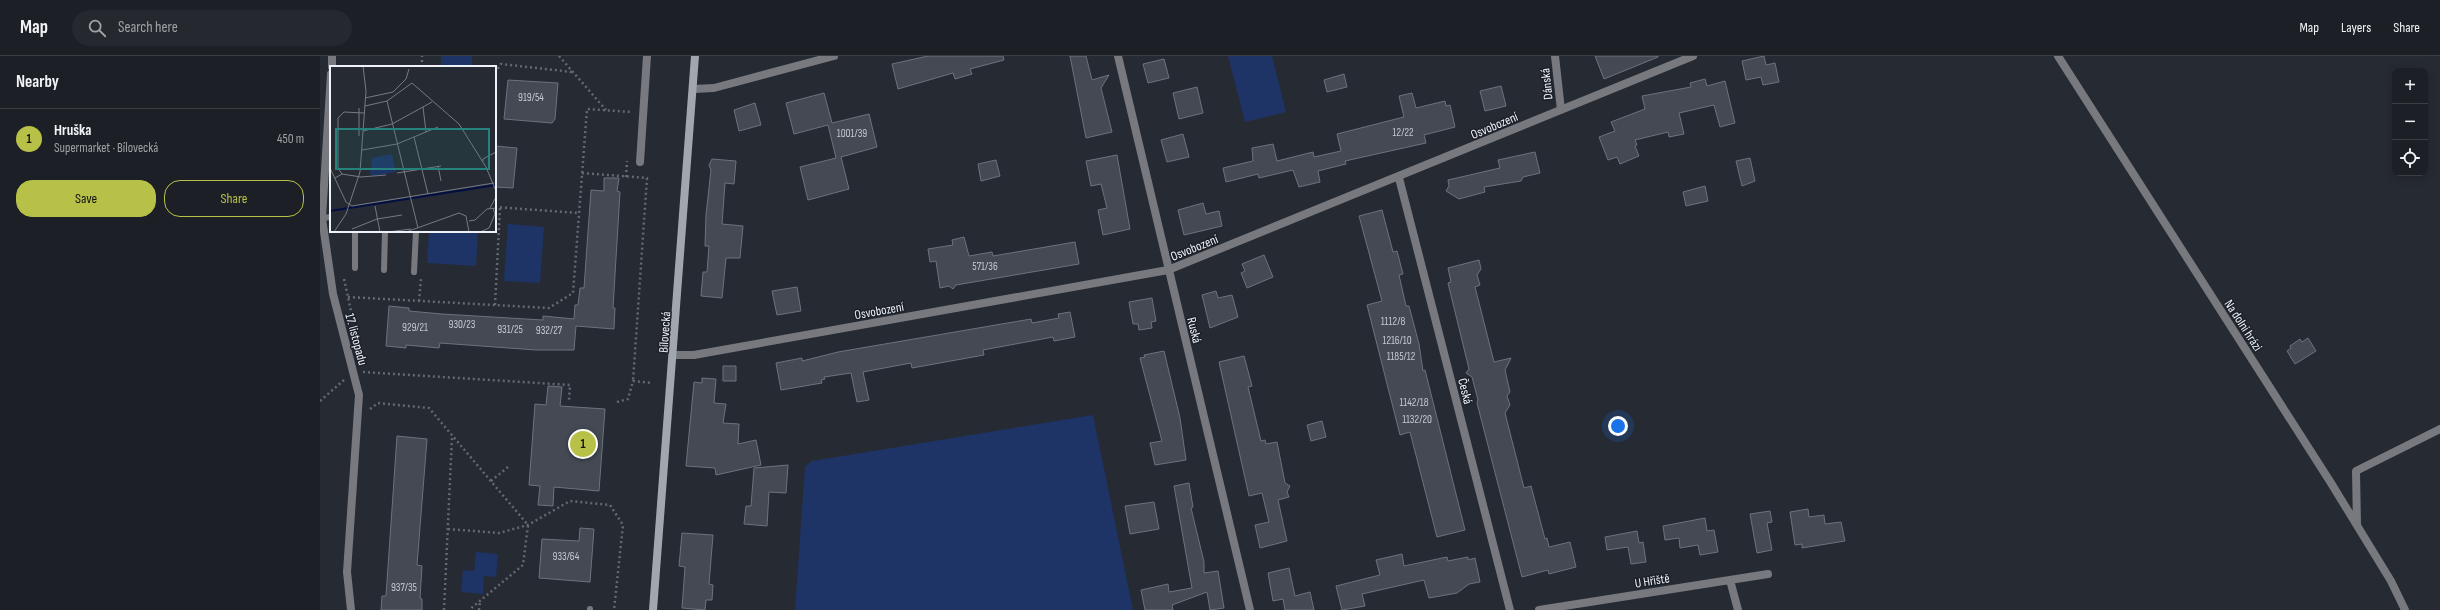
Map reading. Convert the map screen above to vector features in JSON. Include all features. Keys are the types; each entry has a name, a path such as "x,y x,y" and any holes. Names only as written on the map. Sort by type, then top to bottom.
{"main road":[{"name":"Bílovecká","path":"653,610 674,355 694,89 695,56"}],"street":[{"path":"640,162 647,56"},
{"path":"694,89 714,88 834,56"},
{"name":"Ruská","path":"1118,56 1250,610"},
{"name":"Dánská","path":"1555,56 1561,110"},
{"name":"Osvobození","path":"674,355 694,355 1168,270 1399,178 1692,56"},
{"name":"Na dolni hrázi","path":"2058,56 2357,526 2391,582 2405,610"},
{"name":"17. listopadu","path":"330,86 322,182 322,218 332,294 359,395 347,572 348,596 351,610"},
{"name":"Česká","path":"1399,178 1510,610"},
{"path":"2357,526 2356,471 2440,429"},
{"name":"U Hřiště","path":"1539,610 1768,574"},
{"path":"1730,580 1738,610"}],"lane":[{"path":"322,218 330,217"},
{"path":"355,232 355,268"},
{"path":"384,270 385,232"},
{"path":"414,272 416,232"}],"path":[{"path":"559,56 606,110"},
{"path":"496,72 501,64 572,72"},
{"path":"348,297 550,308 573,293 587,109 643,114"},
{"path":"582,173 647,178 633,381 628,398 617,402"},
{"path":"496,207 579,213"},
{"path":"495,305 500,208"},
{"path":"343,276 351,312"},
{"path":"362,365 364,372"},
{"path":"320,401 353,372 570,385 569,400"},
{"path":"633,381 652,383"},
{"path":"369,412 378,403 429,408 528,525 524,565 469,610"},
{"path":"444,610 452,436"},
{"path":"491,481 508,467"},
{"path":"448,529 499,533 528,525 570,501 610,505 623,525 614,610"},
{"path":"479,610 480,601"}],"shaded area":[{"path":"441,56 472,56 472,66 441,66"},
{"path":"1228,56 1272,56 1286,112 1245,122"},
{"path":"508,224 544,227 540,283 504,281"},
{"path":"429,232 478,232 476,266 427,263"},
{"path":"1093,415 1133,610 795,610 805,466 812,461"},
{"path":"476,552 498,554 496,577 484,576 483,594 461,592 463,570 474,571"}],"building":[{"path":"928,56 1003,56 1004,60 970,69 972,74 955,79 953,73 898,89 892,64"},
{"path":"1070,56 1086,56 1092,80 1109,75 1101,88 1112,132 1086,138"},
{"path":"1595,56 1658,56 1658,57 1604,79"},
{"path":"1764,56 1766,65 1775,63 1779,82 1763,85 1761,77 1746,80 1742,61"},
{"path":"1164,59 1169,78 1148,83 1143,64"},
{"path":"1344,74 1347,87 1327,92 1324,80"},
{"path":"1705,79 1707,86 1725,81 1735,123 1720,127 1714,105 1679,113 1684,134 1669,137 1668,132 1635,140 1637,145 1635,146 1639,156 1620,164 1617,157 1608,160 1599,137 1615,131 1611,122 1645,109 1642,96 1691,87 1690,83"},
{"path":"508,80 558,83 555,119 552,123 504,119"},
{"path":"1501,86 1506,106 1485,111 1480,91"},
{"path":"1197,87 1203,113 1179,119 1173,93"},
{"path":"824,93 832,123 869,114 877,147 841,157 849,189 808,200 800,167 836,158 828,125 794,134 786,103"},
{"path":"1412,93 1416,108 1445,101 1446,106 1450,105 1455,127 1424,135 1426,143 1345,161 1346,164 1318,171 1320,182 1299,187 1293,170 1259,178 1258,174 1226,182 1223,168 1253,161 1252,148 1273,144 1277,161 1313,152 1314,157 1341,151 1337,134 1404,117 1399,96"},
{"path":"755,103 761,125 739,131 734,110"},
{"path":"1183,134 1189,157 1167,162 1161,140"},
{"path":"496,146 517,148 513,188 496,187"},
{"path":"1535,152 1540,173 1523,177 1521,181 1484,187 1485,192 1459,199 1446,191 1449,186 1448,180 1500,168 1498,160"},
{"path":"1117,155 1130,229 1103,235 1098,210 1107,208 1101,184 1091,186 1086,161"},
{"path":"1750,158 1755,181 1742,186 1736,161"},
{"path":"712,159 736,161 734,184 725,183 722,224 743,226 740,258 726,258 722,298 701,296 703,272 707,272 709,246 705,246 706,215 711,170 709,165"},
{"path":"996,160 1000,176 981,181 978,164"},
{"path":"604,178 619,178 617,191 620,192 613,308 615,308 614,329 576,326 574,350 536,350 440,343 439,348 406,345 406,348 386,346 389,306 409,308 409,311 442,314 543,320 543,316 574,319 575,305 578,305 580,288 584,288 591,190 604,191"},
{"path":"1705,186 1708,201 1686,206 1683,192"},
{"path":"1203,203 1206,214 1219,211 1222,226 1184,235 1178,210"},
{"path":"1382,210 1393,252 1397,251 1403,274 1399,275 1406,306 1409,306 1419,344 1423,371 1425,370 1465,530 1437,537 1410,432 1400,435 1367,305 1382,301 1359,216"},
{"path":"964,237 969,256 992,252 993,256 1075,242 1079,264 956,285 953,289 949,286 940,288 936,261 930,262 928,249 953,245 952,240"},
{"path":"1264,255 1273,277 1247,288 1241,273 1245,271 1242,264"},
{"path":"1479,260 1481,269 1477,275 1480,285 1475,287 1494,362 1511,358 1505,370 1510,392 1507,396 1510,405 1505,413 1524,488 1531,486 1545,539 1547,538 1549,547 1570,542 1576,567 1549,574 1548,570 1522,577 1477,403 1478,400 1472,377 1466,373 1469,369 1448,283 1451,282 1448,268"},
{"path":"797,287 801,311 777,315 772,291"},
{"path":"1216,291 1218,298 1232,295 1238,317 1210,328 1202,295"},
{"path":"1152,298 1156,321 1151,322 1152,328 1139,330 1138,324 1133,324 1129,302"},
{"path":"1070,312 1075,337 1054,341 1053,337 983,350 984,355 912,368 911,363 863,372 869,400 857,402 851,373 824,377 825,379 821,380 822,383 781,390 776,363 802,358 802,361 838,352 1031,319 1032,323 1059,318 1058,314"},
{"path":"2308,338 2316,351 2295,364 2287,351 2291,348 2290,346 2300,339 2302,342"},
{"path":"1164,351 1180,418 1186,460 1155,465 1150,443 1162,441 1140,358 1145,357 1144,355"},
{"path":"1244,356 1252,386 1248,387 1261,441 1265,440 1266,444 1277,442 1285,483 1290,486 1287,492 1289,497 1278,500 1287,541 1260,548 1255,525 1269,522 1262,493 1249,496 1219,362"},
{"path":"723,366 736,366 736,381 723,381"},
{"path":"702,378 716,379 714,403 726,404 723,423 739,424 738,444 756,440 761,465 716,475 715,468 686,466 694,382 702,383"},
{"path":"548,386 562,387 560,406 605,409 599,491 554,487 553,506 538,505 540,486 529,485 535,404 546,405"},
{"path":"1322,421 1326,437 1311,441 1307,425"},
{"path":"397,436 427,439 417,565 422,566 420,598 422,599 422,610 381,610 382,596 386,596"},
{"path":"788,465 786,493 769,492 767,526 744,524 746,506 751,506 754,468"},
{"path":"1189,483 1193,507 1191,508 1204,562 1204,573 1218,571 1224,608 1210,610 1207,592 1172,605 1173,610 1145,610 1141,590 1168,584 1169,592 1192,588 1174,486"},
{"path":"1154,502 1159,529 1130,534 1125,506"},
{"path":"1808,509 1809,517 1824,515 1825,524 1841,522 1845,541 1802,548 1802,544 1795,545 1790,512"},
{"path":"1770,511 1772,522 1767,523 1772,550 1757,553 1750,514"},
{"path":"1705,518 1707,531 1714,530 1718,552 1700,555 1698,545 1680,548 1679,538 1665,540 1663,526"},
{"path":"580,528 594,529 590,582 539,578 542,539 579,541"},
{"path":"1637,531 1639,543 1643,542 1646,562 1631,564 1628,547 1607,550 1605,537"},
{"path":"682,533 713,535 709,584 713,585 712,600 706,600 705,610 682,608 685,567 679,566"},
{"path":"1402,554 1404,566 1447,557 1448,561 1468,557 1468,560 1475,558 1480,582 1469,584 1457,593 1429,598 1424,580 1362,594 1365,606 1342,610 1336,586 1380,575 1376,560"},
{"path":"1289,568 1295,596 1310,592 1314,610 1285,610 1283,599 1273,601 1268,573"}],"place":[{"name":"Hruška","path":"583,444"}]}
